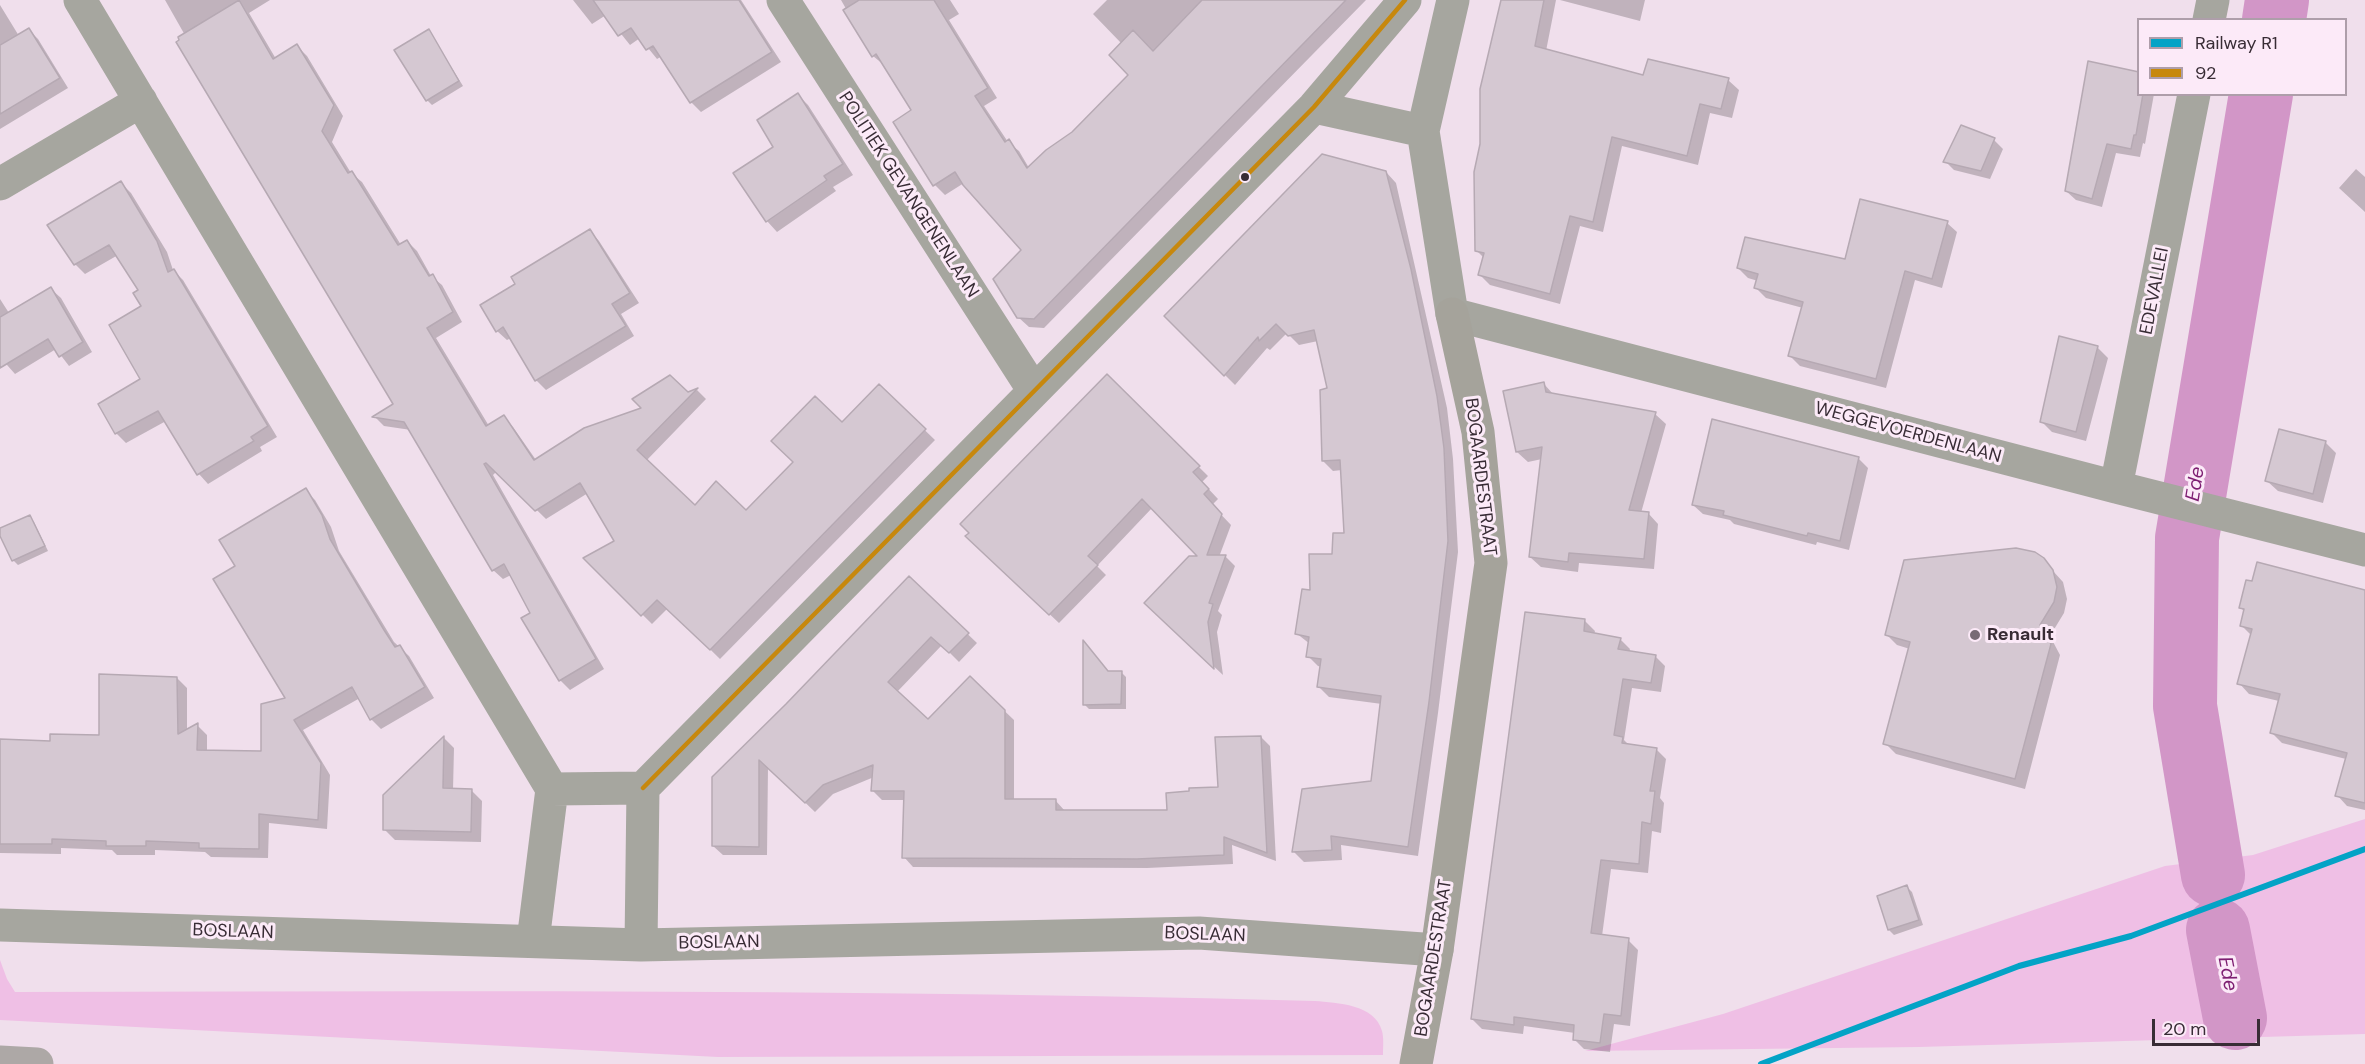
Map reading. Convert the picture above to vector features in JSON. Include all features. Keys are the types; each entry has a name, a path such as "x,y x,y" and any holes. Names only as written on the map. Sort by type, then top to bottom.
{"main road":[{"path":"0,1062 37,1064"}],"street":[{"path":"80,0 552,789 533,941"},
{"name":"POLITIEK GEVANGENENLAAN","path":"783,0 1034,391"},
{"path":"641,945 643,788 1314,107 1405,0"},
{"name":"BOGAARDESTRAAT","path":"1416,1064 1437,950 1491,563 1478,432 1452,314 1423,131 1453,0"},
{"path":"2209,18 2213,0"},
{"name":"EDEVALLEI","path":"2116,488 2194,96"},
{"path":"0,184 141,101"},
{"path":"1314,107 1423,131"},
{"name":"WEGGEVOERDENLAAN","path":"1452,314 2116,488 2157,496 2365,550"},
{"path":"552,789 643,788"},
{"name":"BOSLAAN","path":"0,925 641,945 1199,933 1437,950"}],"shaded area":[{"path":"2365,819 2365,1034 1919,1047 1585,1051 1723,1014 2165,866 2253,855"},
{"path":"0,960 15,992 503,991 990,994 1315,1001 1354,1007 1372,1015 1382,1031 1383,1055 718,1057 0,1020"}],"building":[{"path":"239,0 273,59 297,44 334,105 322,131 348,173 352,171 398,245 407,240 429,276 433,274 453,312 427,328 486,426 504,415 534,460 584,428 641,408 632,399 670,375 688,392 698,388 637,450 695,505 716,481 746,510 793,462 771,441 815,396 842,422 879,384 926,429 710,650 657,600 641,616 583,558 614,541 580,483 535,511 486,463 484,464 596,659 559,681 521,618 530,613 504,564 492,571 404,422 372,417 393,404 176,42 179,40 178,37"},
{"path":"593,0 739,0 772,52 690,103 653,46 646,50 631,28 618,36"},
{"path":"859,0 934,0 988,88 975,96 1005,142 1009,139 1027,168 1046,150 1072,132 1128,75 1109,55 1133,30 1153,51 1202,0 1346,0 1034,319 1017,318 993,279 1021,250 963,185 955,172 933,186 893,122 911,110 876,54 872,57 843,10"},
{"path":"1501,0 1544,0 1535,46 1643,75 1648,59 1729,78 1721,109 1700,104 1687,156 1612,137 1593,222 1570,216 1550,294 1478,275 1484,253 1475,251 1474,172 1480,144 1480,89"},
{"path":"29,28 60,78 0,114 0,45"},
{"path":"429,29 459,81 426,101 394,50"},
{"path":"2088,61 2137,72 2137,96 2143,96 2136,135 2134,135 2131,149 2107,144 2092,199 2065,191"},
{"path":"798,93 843,164 824,176 827,180 766,222 733,173 773,147 757,120"},
{"path":"1961,125 1995,138 1981,171 1943,162"},
{"path":"1322,154 1386,171 1411,269 1437,396 1444,448 1448,541 1429,702 1408,847 1331,836 1332,850 1292,852 1302,789 1371,781 1381,696 1317,687 1321,659 1306,657 1309,637 1295,634 1302,589 1310,590 1309,554 1332,554 1333,533 1344,533 1340,460 1322,461 1320,390 1327,388 1314,330 1288,336 1276,324 1259,341 1258,337 1224,376 1164,316"},
{"path":"121,181 157,241 168,272 174,269 268,426 251,437 254,441 197,475 158,411 115,434 98,404 140,379 109,325 141,306 133,293 138,290 109,245 74,265 47,225"},
{"path":"1860,199 1948,221 1932,279 1905,271 1876,379 1788,356 1803,302 1754,288 1758,274 1737,268 1745,237 1845,259"},
{"path":"590,229 630,293 612,304 626,326 535,381 503,327 496,332 480,305 515,284 511,277"},
{"path":"51,287 83,342 59,357 48,339 0,368 0,317"},
{"path":"2059,336 2098,346 2076,432 2040,422"},
{"path":"1107,374 1200,466 1193,472 1209,489 1204,494 1222,514 1207,555 1226,555 1209,603 1213,604 1208,622 1214,669 1144,603 1189,556 1197,556 1142,499 1088,556 1098,565 1049,615 965,536 969,533 960,524"},
{"path":"1544,382 1546,392 1656,412 1629,510 1649,512 1644,559 1569,553 1568,562 1529,557 1542,447 1516,452 1503,391"},
{"path":"1712,419 1859,457 1840,541 1808,533 1807,536 1723,515 1724,511 1692,505"},
{"path":"2279,429 2326,441 2313,494 2265,481"},
{"path":"306,488 322,515 330,539 384,630 395,647 400,645 425,687 370,720 352,687 294,720 321,763 318,820 259,814 259,849 199,848 199,843 146,841 146,846 106,846 106,841 52,839 52,844 0,844 0,739 50,741 50,734 99,735 99,674 177,677 178,734 198,723 197,750 261,751 261,704 285,698 213,579 235,566 219,540"},
{"path":"30,515 45,546 12,561 0,536 0,528"},
{"path":"2016,548 2035,552 2044,558 2053,570 2057,587 2054,602 2040,625 2051,644 2015,779 1883,744 1910,642 1885,635 1904,560"},
{"path":"2257,562 2365,590 2365,803 2335,796 2347,753 2270,733 2280,694 2237,684 2252,629 2240,626 2244,609 2239,608 2246,580 2252,581"},
{"path":"909,576 969,633 949,653 931,637 888,682 928,719 970,676 1005,710 1005,799 1056,799 1056,810 1167,810 1166,793 1189,791 1189,788 1218,787 1215,737 1261,736 1267,853 1224,837 1224,855 1137,859 902,858 904,791 871,791 873,765 823,785 805,803 759,760 759,847 712,846 712,777"},
{"path":"1525,612 1585,619 1584,631 1621,638 1618,649 1656,655 1651,683 1623,679 1614,735 1623,737 1622,743 1657,748 1650,791 1655,791 1651,824 1642,822 1639,864 1601,860 1591,933 1629,938 1621,1016 1604,1014 1600,1043 1573,1040 1574,1025 1514,1017 1514,1025 1471,1019"},
{"path":"1083,640 1108,671 1122,671 1121,704 1083,705"},
{"path":"444,736 443,788 472,789 471,832 383,830 383,795"},
{"path":"1907,885 1919,920 1888,930 1877,896"}],"waterway":[{"name":"Ede","path":"2274,18 2277,0"},
{"name":"Ede","path":"2213,875 2185,706 2187,538 2261,96"},
{"name":"Ede","path":"2218,930 2235,1018"}],"rail line":[{"name":"R1","path":"1761,1064 2019,966 2131,936 2365,849"}],"transit line":[{"name":"92","path":"643,788 1314,107 1405,0"}],"place":[{"name":"Renault","path":"1975,635"}]}
